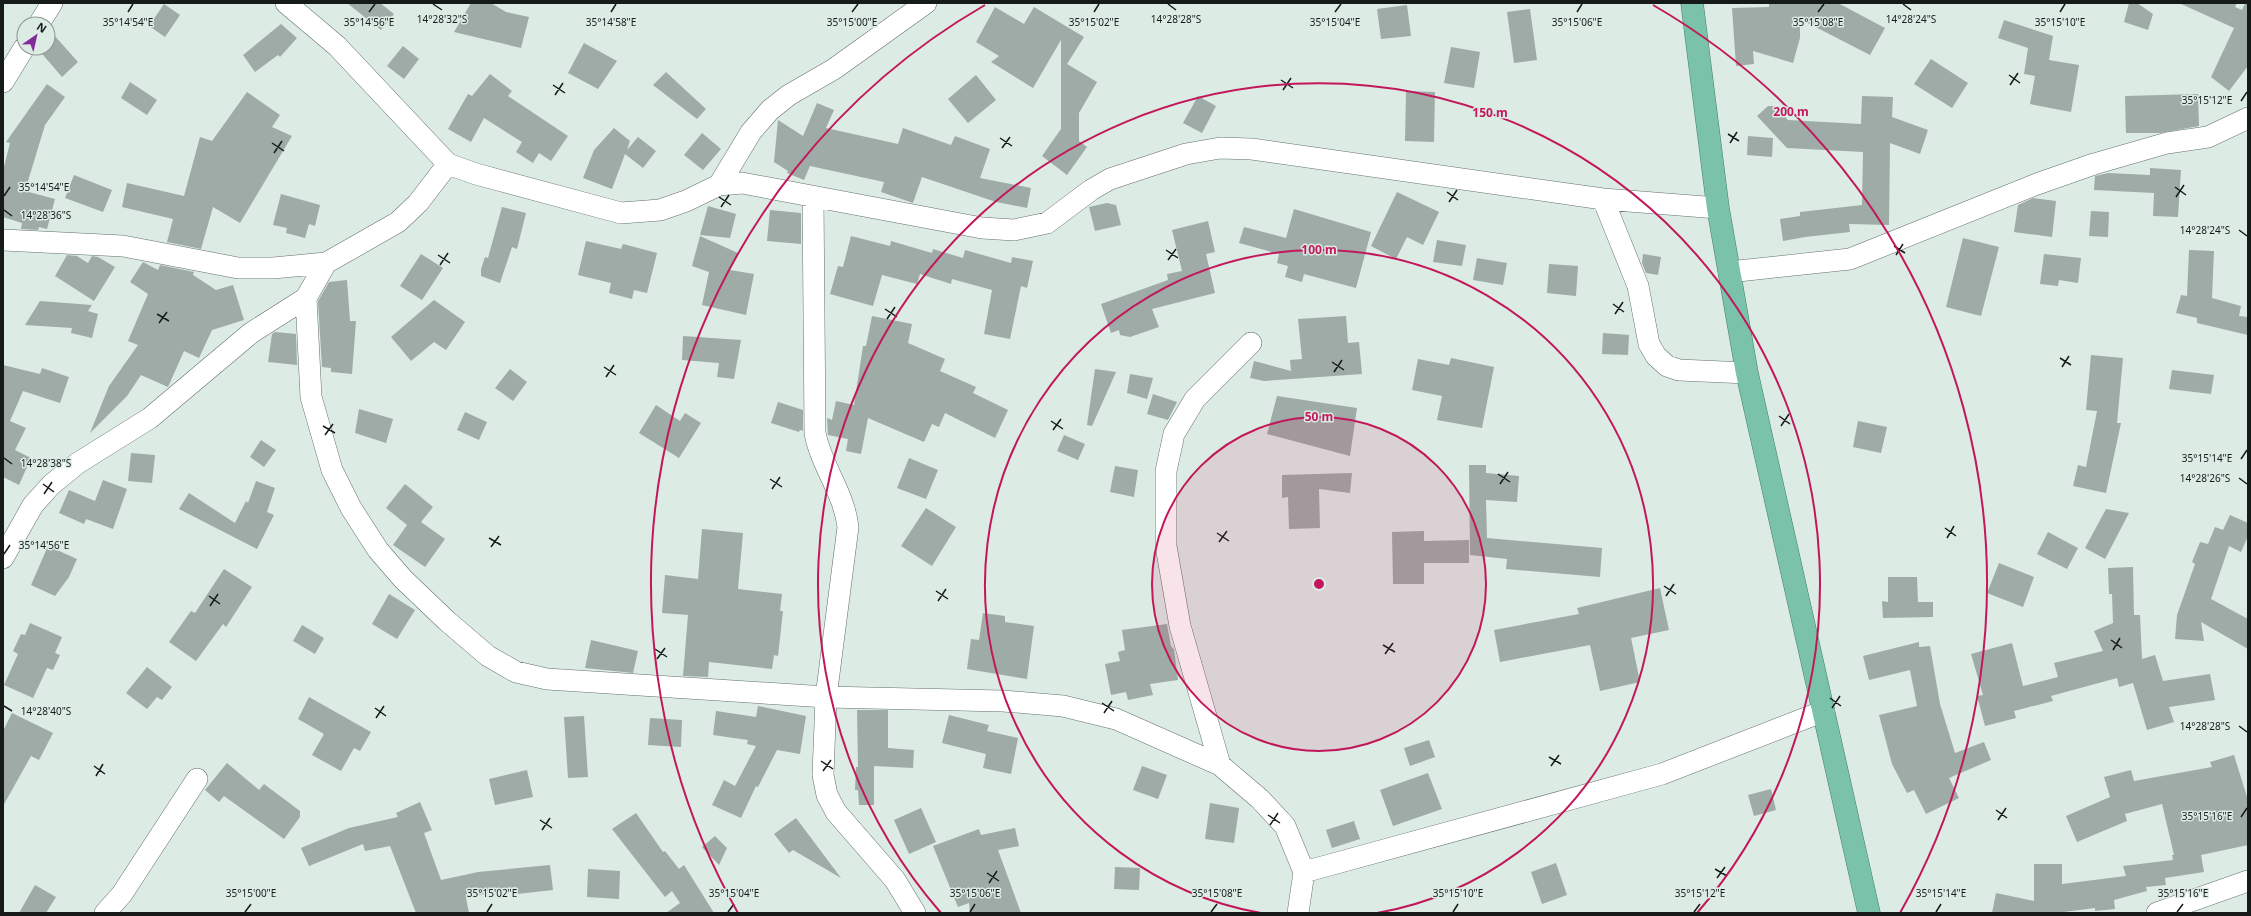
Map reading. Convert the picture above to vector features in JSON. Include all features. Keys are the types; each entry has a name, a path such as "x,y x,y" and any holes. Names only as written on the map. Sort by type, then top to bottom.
{"highway":[{"path":"1692,3 1718,208 1747,373 1869,913"}],"street":[{"path":"44,16 52,3"},
{"path":"286,3 337,46 448,164 476,174 621,213 660,210 686,201 718,185 742,183 982,228 1014,230 1047,223 1091,190 1110,179 1186,154 1220,148 1252,149 1603,199 1718,208"},
{"path":"718,185 751,132 770,110 789,95 834,69 926,3"},
{"path":"3,82 19,56"},
{"path":"1729,272 1850,259 2087,166 2167,143 2208,138 2248,118"},
{"path":"3,240 123,246 238,268 273,268 326,263 398,222 418,203 448,164"},
{"path":"813,197 815,433 818,447 840,492 846,510 848,526 826,697 823,775 826,794 836,812 896,880 915,913"},
{"path":"1603,199 1638,286 1649,344 1656,356 1667,366 1679,370 1747,373"},
{"path":"3,558 33,505 51,485 78,463 150,418 251,333 306,298 326,263"},
{"path":"306,298 311,397 332,470 352,508 378,550 403,579 447,621 488,656 516,672 547,680 826,697 1003,701 1063,706 1116,719 1220,765 1260,799 1285,826 1304,872 1298,913"},
{"path":"1220,765 1180,626 1166,546 1166,471 1174,434 1195,399 1251,343"},
{"path":"1304,872 1662,774 1824,711"},
{"path":"105,913 122,894 197,779"},
{"path":"2157,913 2248,881"}],"building":[{"path":"347,3 380,3 394,14 381,30"},
{"path":"471,3 491,3 506,12 529,17 521,48 454,32"},
{"path":"1770,3 1838,3 1885,28 1870,55 1800,19 1800,38 1793,63 1753,51 1754,64 1736,66 1732,8 1769,7 1769,4 1773,4"},
{"path":"2129,3 2137,3 2153,14 2148,30 2124,22"},
{"path":"2179,3 2237,3 2235,7 2242,10 2245,3 2248,3 2248,66 2229,91 2211,77 2234,28"},
{"path":"164,4 180,15 165,37 149,26"},
{"path":"1407,5 1411,36 1381,39 1377,9"},
{"path":"995,7 1024,24 1034,7 1084,37 1067,64 1097,82 1079,113 1079,141 1087,147 1067,175 1042,156 1061,129 1061,40 1033,88 991,62 999,56 976,42"},
{"path":"1530,9 1537,60 1514,63 1507,12"},
{"path":"2004,20 2053,36 2049,60 2079,65 2071,112 2030,104 2035,76 2024,74 2028,48 1998,38"},
{"path":"281,24 297,38 280,57 278,55 255,72 243,55"},
{"path":"56,37 78,62 62,77 44,56 56,56"},
{"path":"584,43 617,61 598,89 568,73"},
{"path":"403,46 419,59 404,79 387,66"},
{"path":"1451,47 1480,52 1474,88 1444,83"},
{"path":"1931,59 1968,83 1952,108 1914,84"},
{"path":"666,72 706,109 697,119 653,85"},
{"path":"490,74 512,91 508,96 568,136 551,161 539,153 533,163 516,152 522,142 484,118 471,142 448,129 468,94 472,96"},
{"path":"976,75 996,100 968,123 948,99"},
{"path":"130,82 157,100 147,115 121,98"},
{"path":"47,84 65,97 45,125 25,191 55,199 47,229 39,227 38,230 21,229 22,223 3,217 3,171 10,143 6,142"},
{"path":"1406,91 1435,92 1434,142 1405,141"},
{"path":"247,92 280,115 272,127 292,136 240,223 213,207 201,249 167,242 173,219 122,207 127,183 184,196 200,137 212,141"},
{"path":"2198,94 2199,126 2160,133 2126,133 2125,96"},
{"path":"1198,96 1216,106 1202,133 1183,123"},
{"path":"1862,96 1893,97 1892,117 1928,130 1920,154 1890,143 1889,225 1849,224 1850,232 1783,241 1780,219 1800,216 1800,212 1862,205 1863,152 1787,148 1757,116 1768,106 1775,106 1788,120 1861,124"},
{"path":"817,103 834,110 826,128 898,144 903,128 951,145 955,136 990,149 980,178 1031,188 1027,208 996,202 922,177 913,203 881,192 884,182 810,166 804,180 787,173 788,171 774,162 778,120 803,136"},
{"path":"614,128 630,141 627,150 638,137 656,151 643,168 625,154 612,189 583,178 594,150"},
{"path":"702,133 721,149 703,170 684,155"},
{"path":"1748,136 1773,138 1772,157 1747,155"},
{"path":"2150,168 2181,170 2178,217 2153,216 2154,193 2094,190 2095,176 2108,173 2150,175"},
{"path":"74,175 112,190 103,212 65,198"},
{"path":"1397,192 1439,212 1423,245 1407,237 1396,259 1371,246"},
{"path":"281,194 320,205 315,226 309,224 305,238 286,233 287,228 273,225"},
{"path":"2033,198 2056,201 2052,237 2014,232 2018,205"},
{"path":"1107,203 1116,205 1121,225 1095,231 1089,207"},
{"path":"708,206 736,214 730,238 700,235"},
{"path":"502,207 526,213 517,249 512,247 500,283 481,276 481,269 485,257 488,258"},
{"path":"1294,209 1371,232 1356,288 1304,274 1302,282 1285,277 1288,266 1277,263 1279,254 1239,243 1244,227 1286,238"},
{"path":"770,210 801,213 801,244 767,241"},
{"path":"2091,211 2109,212 2108,237 2089,236"},
{"path":"1208,221 1215,252 1206,254 1215,293 1152,309 1159,327 1130,337 1120,335 1119,330 1111,333 1101,304 1168,280 1167,274 1182,271 1172,230"},
{"path":"700,236 738,253 730,270 754,274 746,315 702,305 709,272 692,266"},
{"path":"851,236 890,246 891,241 932,253 933,249 963,258 965,250 1011,263 1012,257 1033,261 1027,288 1021,286 1010,339 984,334 992,290 952,279 951,284 920,274 917,284 882,275 873,306 830,294 838,266 843,267"},
{"path":"1963,238 1999,247 1981,316 1946,307"},
{"path":"1437,240 1466,245 1462,266 1433,262"},
{"path":"586,241 621,249 623,244 657,253 647,293 634,290 632,299 609,293 611,283 578,275"},
{"path":"2189,250 2214,251 2212,298 2241,306 2239,316 2248,317 2248,335 2197,323 2197,318 2176,313 2181,295 2187,296"},
{"path":"421,254 443,268 422,300 400,286"},
{"path":"1643,254 1661,257 1658,275 1646,273 1642,263"},
{"path":"2044,254 2081,258 2078,283 2059,280 2058,286 2040,284"},
{"path":"67,255 77,256 88,263 92,256 98,257 115,267 94,301 55,276"},
{"path":"1477,258 1507,263 1503,285 1473,280"},
{"path":"143,262 158,270 160,265 194,272 193,275 216,290 233,285 244,320 212,330 199,358 184,351 168,387 141,375 127,396 90,433 109,386 138,345 128,341 148,294 130,282"},
{"path":"1549,264 1578,266 1576,296 1547,293"},
{"path":"347,280 350,321 356,321 352,374 331,372 331,368 322,367 318,301 329,282"},
{"path":"434,300 465,322 446,350 434,342 411,361 391,337"},
{"path":"40,301 92,305 88,311 98,314 92,338 71,333 72,328 25,325"},
{"path":"872,316 912,324 908,343 945,359 940,371 976,387 973,393 1008,410 995,438 945,413 939,427 932,424 924,442 868,418 861,454 846,451 848,439 828,435 827,418 832,420 836,401 854,405 863,346 866,346"},
{"path":"1346,316 1348,343 1359,342 1362,374 1264,381 1250,378 1254,361 1291,371 1290,360 1302,359 1298,319"},
{"path":"275,332 296,334 297,365 268,362 272,334"},
{"path":"1603,333 1629,335 1628,355 1602,354"},
{"path":"683,336 741,340 734,379 717,377 719,363 682,360"},
{"path":"2091,355 2123,358 2117,423 2121,423 2106,493 2073,486 2078,465 2086,467 2097,411 2086,410"},
{"path":"1451,358 1494,367 1482,428 1437,420 1442,396 1412,390 1418,359 1449,365"},
{"path":"3,365 40,374 42,368 69,377 60,403 23,391 10,421 26,428 15,450 31,458 19,485 3,477"},
{"path":"510,369 527,382 513,401 495,388"},
{"path":"1095,369 1116,372 1092,426 1087,425"},
{"path":"2172,370 2214,375 2211,394 2169,389"},
{"path":"1130,374 1153,378 1147,399 1127,393"},
{"path":"1153,394 1177,402 1168,420 1147,414"},
{"path":"1277,396 1357,408 1350,456 1267,434"},
{"path":"778,402 803,410 803,431 800,430 799,432 771,423"},
{"path":"656,405 680,421 685,413 701,423 679,458 639,433"},
{"path":"359,409 393,419 386,443 355,433"},
{"path":"465,412 487,422 479,440 457,430"},
{"path":"1858,421 1887,427 1881,453 1853,447"},
{"path":"1064,435 1085,444 1078,460 1057,451"},
{"path":"261,440 276,450 264,467 250,457"},
{"path":"131,453 155,455 152,483 128,481"},
{"path":"909,458 938,470 926,499 897,488"},
{"path":"1469,465 1486,465 1486,473 1519,476 1517,502 1486,500 1487,538 1602,548 1600,577 1506,569 1507,559 1470,555"},
{"path":"1115,466 1138,470 1134,497 1110,492"},
{"path":"1352,473 1350,493 1319,489 1320,528 1289,529 1288,497 1282,498 1282,475"},
{"path":"103,480 127,489 113,529 86,519 84,524 59,513 69,490 95,501"},
{"path":"256,481 275,488 267,512 274,515 257,549 179,509 189,493 235,523 246,501 248,503"},
{"path":"405,484 433,507 421,522 445,539 425,567 393,545 407,525 386,508"},
{"path":"926,508 956,527 932,566 901,546"},
{"path":"2106,509 2129,513 2105,559 2085,548"},
{"path":"2230,515 2248,523 2248,536 2241,552 2229,546 2211,599 2248,619 2248,649 2201,622 2204,641 2175,639 2177,615 2195,564 2192,562 2200,542 2208,544 2215,527 2223,530"},
{"path":"702,529 743,533 738,589 782,594 780,611 783,611 778,656 774,655 772,669 709,662 708,677 683,676 688,615 662,613 665,575 698,579"},
{"path":"1424,531 1424,541 1469,540 1469,563 1424,563 1424,584 1393,584 1392,532"},
{"path":"2048,532 2078,548 2067,569 2037,554"},
{"path":"48,546 77,559 69,577 55,596 31,585"},
{"path":"1999,563 2034,577 2023,607 1987,593"},
{"path":"2133,567 2134,615 2140,615 2142,659 2155,655 2163,681 2210,674 2215,700 2169,707 2174,722 2147,730 2133,683 2119,687 2117,678 2051,696 2053,701 2014,711 2016,718 1985,726 1977,696 1983,695 1971,654 2012,643 2023,686 2058,677 2054,663 2103,651 2094,631 2113,623 2112,594 2109,594 2108,568"},
{"path":"224,569 252,587 226,627 223,624 196,661 169,642 191,611 195,613"},
{"path":"1888,577 1917,577 1918,602 1933,602 1933,617 1883,618 1882,601 1888,602"},
{"path":"1660,588 1669,630 1631,638 1640,682 1600,691 1590,645 1500,662 1494,630 1579,614 1577,608"},
{"path":"389,594 415,610 397,639 372,624"},
{"path":"983,613 1005,616 1005,622 1034,626 1027,679 967,669 971,639 979,640"},
{"path":"30,623 62,637 55,653 60,655 53,670 47,668 33,698 4,685 18,654 13,651 21,634 25,635"},
{"path":"1167,624 1171,646 1174,649 1178,680 1150,684 1153,695 1128,700 1126,692 1111,695 1105,664 1120,661 1118,652 1125,650 1122,630"},
{"path":"302,625 324,638 315,654 293,641"},
{"path":"591,640 638,651 633,673 585,668"},
{"path":"1919,642 1919,647 1930,646 1940,704 1955,753 1984,742 1991,760 1949,778 1959,798 1926,814 1914,790 1907,793 1892,764 1879,715 1917,706 1910,670 1869,680 1863,656"},
{"path":"147,667 172,687 162,700 157,697 147,709 126,693"},
{"path":"309,697 371,732 360,751 354,748 341,771 312,755 324,734 298,719"},
{"path":"758,706 806,716 800,754 777,750 758,787 756,786 741,818 712,805 724,780 735,786 756,746 747,744 748,740 713,735 716,711 756,717"},
{"path":"857,710 888,710 888,748 914,750 913,768 874,766 874,805 859,805 858,790 855,790 856,767 858,767"},
{"path":"12,713 53,733 39,760 31,756 3,806 3,731"},
{"path":"949,715 989,725 987,731 1018,738 1011,774 983,768 986,754 942,743"},
{"path":"584,716 588,777 568,778 564,717"},
{"path":"650,718 682,720 681,747 648,745"},
{"path":"1429,740 1435,757 1410,766 1404,748"},
{"path":"2234,755 2248,800 2248,845 2201,855 2204,872 2165,878 2166,885 2146,887 2147,891 2114,900 2115,909 2095,911 2095,908 2056,913 1992,913 1996,893 2034,901 2034,864 2062,864 2062,884 2126,876 2123,866 2173,860 2172,855 2174,855 2162,804 2125,814 2127,821 2077,842 2066,816 2110,797 2104,777 2131,770 2134,781 2212,767 2210,762"},
{"path":"227,763 259,790 264,784 300,811 300,817 284,839 224,796 219,802 205,790"},
{"path":"1142,766 1167,775 1158,799 1133,790"},
{"path":"527,770 533,797 495,805 489,779"},
{"path":"1428,773 1442,809 1393,826 1380,790"},
{"path":"1771,789 1776,810 1754,816 1748,795"},
{"path":"420,802 432,830 424,833 441,880 478,872 550,865 553,890 517,894 516,887 466,898 469,913 416,913 390,846 365,851 363,844 309,866 301,848 349,828 398,817 396,813"},
{"path":"1210,803 1239,808 1234,843 1205,839"},
{"path":"921,808 936,842 909,854 894,820"},
{"path":"636,813 663,852 665,851 679,869 684,865 714,913 666,913 680,903 672,891 665,897 612,829"},
{"path":"796,818 841,878 793,850 789,853 774,834"},
{"path":"1354,821 1360,839 1332,848 1326,830"},
{"path":"1015,828 1019,846 998,850 1021,913 970,913 969,903 958,907 933,846 979,829 981,835"},
{"path":"715,836 727,848 719,865 702,847"},
{"path":"1556,863 1567,895 1542,904 1531,872"},
{"path":"1115,867 1140,868 1139,890 1114,889"},
{"path":"588,869 620,871 619,899 587,897"},
{"path":"35,885 56,897 46,913 19,913"}]}
